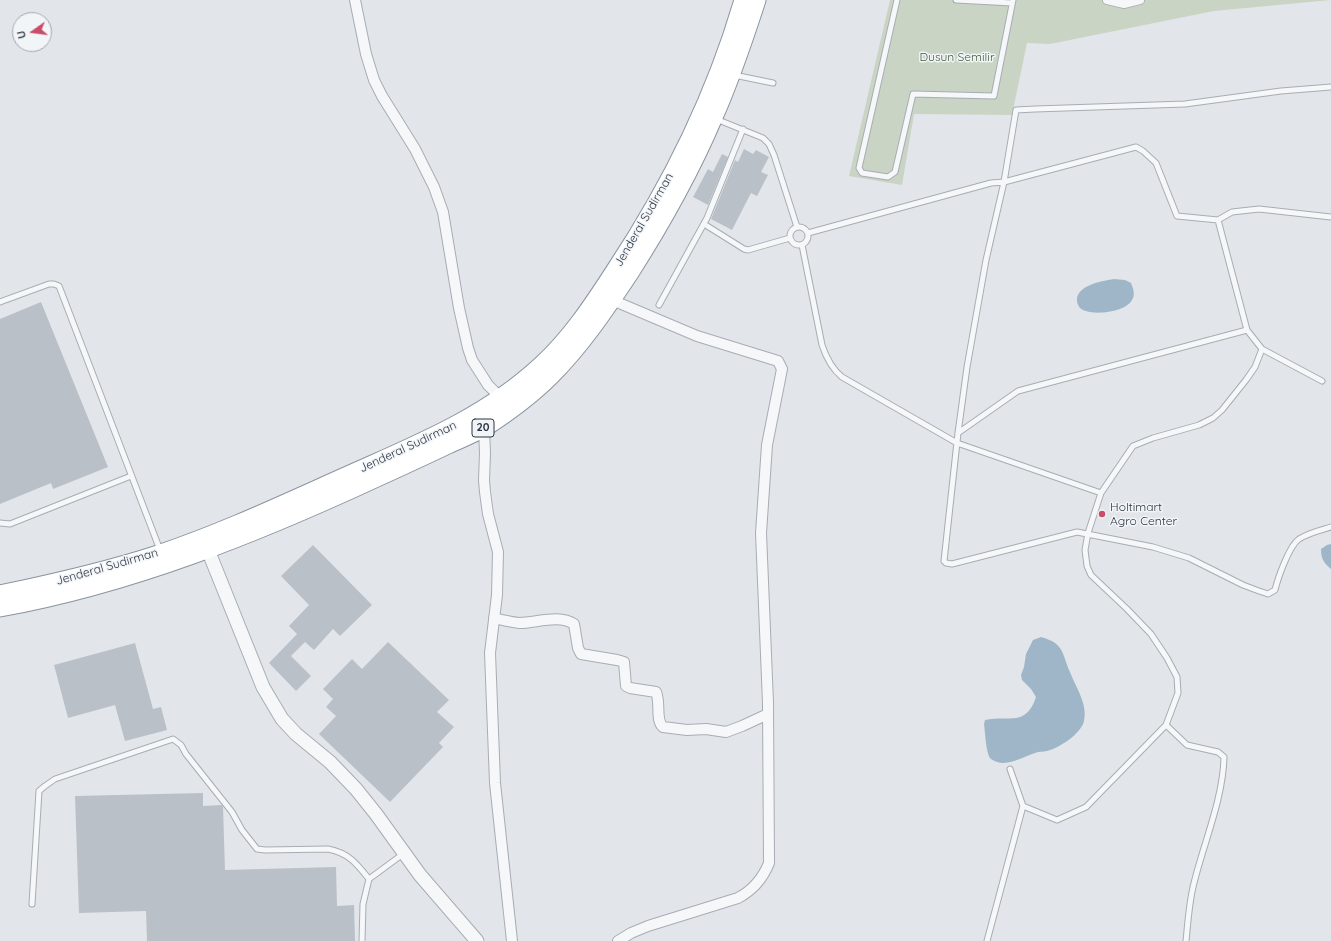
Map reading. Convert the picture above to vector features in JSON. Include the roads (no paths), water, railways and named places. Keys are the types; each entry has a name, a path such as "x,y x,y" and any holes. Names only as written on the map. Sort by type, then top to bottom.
{"highway":[{"name":"Jenderal Sudirman","path":"0,594 82,576 161,553 211,534 427,440 465,421 501,398 540,366 570,334 596,299 628,250 708,116 718,72 736,24 743,0"},
{"name":"20","path":"0,608 85,590 208,550 302,512 484,428 509,410 549,377 582,343 612,300 669,208 708,116 731,75 757,0"}],"street":[{"path":"355,0 366,54 374,80 415,150 434,187 443,212 459,308 470,354 477,369 488,385 501,398"},
{"path":"1107,0 1124,4 1140,0"},
{"path":"612,300 697,336 778,361 781,365 782,372 767,445 761,534 768,714 769,862 760,880 745,894 738,898 648,926 631,933 618,941"},
{"path":"484,428 484,492 498,552 497,588 490,653 495,783 512,941"},
{"path":"208,550 263,687 275,708 290,728 330,762 356,789 432,890 477,941"},
{"path":"494,618 517,623 560,619 569,620 574,624 578,648 581,654 624,662 626,686 656,692 659,699 658,721 663,727 686,730 706,729 726,732 768,714"}],"lane":[{"path":"897,0 859,168 862,173 888,177 896,172 913,94 994,96 1012,2 956,0"},
{"path":"731,75 773,83"},
{"path":"1331,87 1280,91 1185,104 1016,110 1004,182 986,260 967,367 944,561 952,564 1077,532 1088,533 1153,547 1189,558 1243,585 1268,594 1274,590 1279,575 1295,543 1304,536 1331,526"},
{"path":"708,116 763,138 772,148 797,227"},
{"path":"660,304 704,224 743,129"},
{"path":"808,233 984,185 1004,182 1136,147 1143,151 1156,163 1177,216 1218,220 1232,212 1259,209 1331,217"},
{"path":"1218,220 1247,330 1262,349 1322,381"},
{"path":"704,224 748,250 790,238"},
{"path":"797,227 805,229 808,233 808,239 799,246 793,243 790,238 792,230 797,227"},
{"path":"802,245 822,345 833,368 842,377 957,443 1101,493"},
{"path":"0,302 49,284 59,286 161,553"},
{"path":"958,433 1018,391 1247,330"},
{"path":"1023,806 1057,820 1086,807 1166,724 1178,692 1177,677 1168,658 1150,634 1127,609 1091,575 1085,558 1088,533 1101,493 1133,446 1153,438 1199,425 1213,418 1222,410 1246,380 1255,367 1262,349"},
{"path":"0,523 10,524 131,476"},
{"path":"1166,724 1187,745 1218,752 1224,757 1224,766 1213,818 1194,884 1186,941"},
{"path":"32,904 39,792 55,779 173,739 181,745 186,754 232,812 242,830 258,848 265,850 328,849 338,851 354,861 369,879"},
{"path":"987,941 1023,806 1010,769"},
{"path":"362,941 363,904 369,879 404,853"}],"water":[{"path":"1114,279 1125,280 1131,283 1134,294 1130,303 1119,309 1097,313 1081,309 1077,300 1081,291 1091,285"},
{"path":"1331,544 1331,569 1323,560 1321,549"},
{"path":"1041,637 1054,643 1061,650 1083,702 1085,715 1084,721 1079,731 1069,740 1057,747 1047,751 1036,752 1008,763 996,762 989,757 986,743 985,720 1016,718 1027,713 1032,706 1036,697 1031,689 1022,680 1021,675 1026,654 1033,640"}],"place":[{"name":"Holtimart Agro Center","path":"1102,514"}],"park label":[{"name":"Dusun Semilir","path":"957,57"}]}
